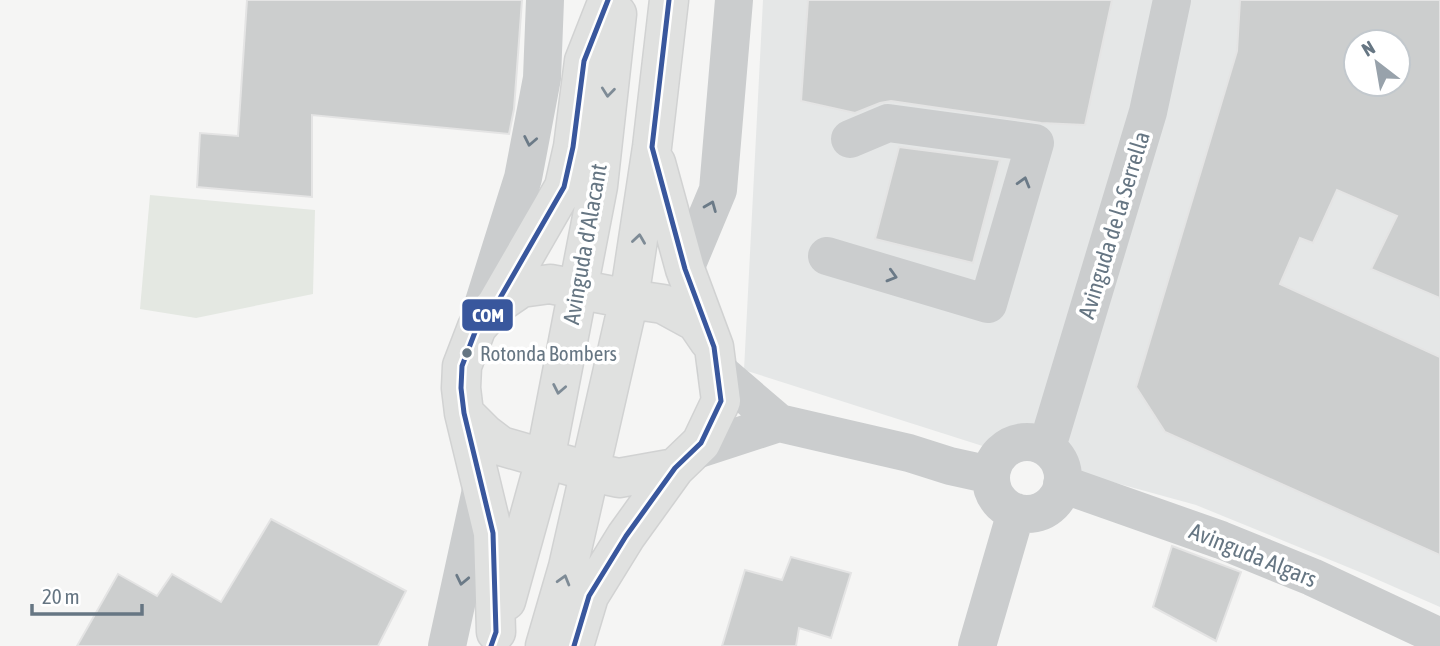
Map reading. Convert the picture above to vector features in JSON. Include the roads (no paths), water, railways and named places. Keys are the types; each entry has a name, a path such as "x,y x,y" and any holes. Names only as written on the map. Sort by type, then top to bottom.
{"main road":[{"path":"494,639 493,533 464,413 462,366 486,316 564,187 573,147 584,61 608,0"},
{"name":"Avinguda d'Alacant","path":"494,639 545,460 598,186 618,0"},
{"path":"545,646 591,472 629,299 652,147 669,0"},
{"path":"574,646 589,596 626,536 684,460 701,443 721,401 715,358 685,269 652,147"},
{"path":"486,316 521,288 535,284 550,284 663,304 696,322 715,358"},
{"path":"464,413 501,446 619,478 684,460"}],"street":[{"path":"486,316 523,178 542,78 545,0"},
{"path":"664,53 689,0"},
{"path":"685,269 718,190 734,0"},
{"name":"Avinguda de la Serrella","path":"1047,447 1148,112 1172,0"},
{"path":"827,256 988,304 1035,143 888,123 850,139"},
{"path":"715,358 779,423 991,475"},
{"path":"684,460 779,423"},
{"path":"1023,442 1047,447 1062,467 1062,485 1053,502 1043,510 1033,513 1016,512 1002,505 991,486 994,463 1001,453 1011,445 1023,442"},
{"name":"Avinguda Algars","path":"1062,485 1220,540 1312,577 1440,636"},
{"path":"447,646 481,490"},
{"path":"977,646 1016,512"}],"place":[{"name":"Rotonda Bombers","path":"467,353"}]}
